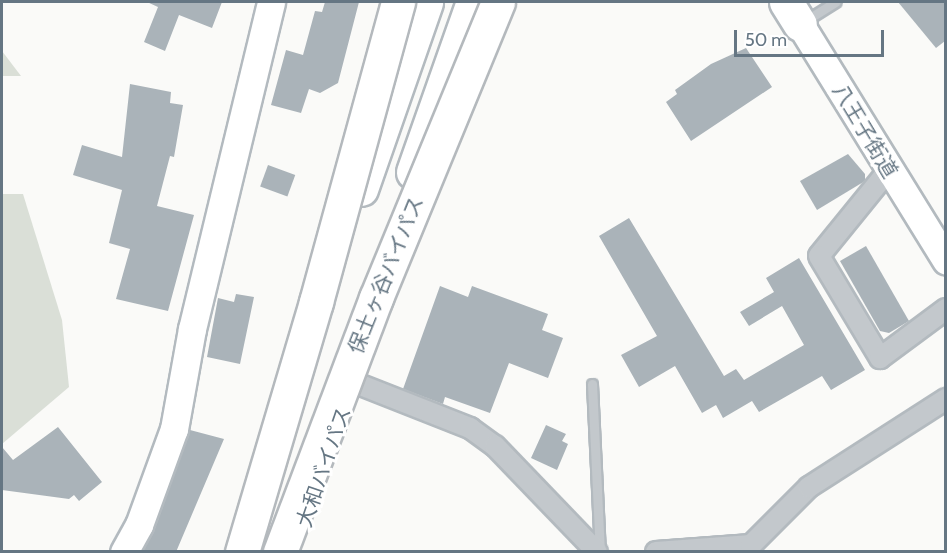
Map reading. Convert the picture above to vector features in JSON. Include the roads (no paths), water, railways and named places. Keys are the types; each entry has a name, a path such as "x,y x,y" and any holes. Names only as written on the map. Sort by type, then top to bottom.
{"highway":[{"path":"242,552 316,302 398,2"},
{"path":"261,470 340,189 403,2"},
{"path":"233,552 426,2"},
{"path":"353,382 418,156 473,2"},
{"path":"353,382 461,103 496,2"},
{"name":"保土ヶ谷バイパス","path":"280,552 376,298 496,2"},
{"name":"大和バイパス","path":"294,552 353,382"}],"street":[{"path":"124,552 139,525 174,429 192,329 271,2"},
{"name":"八王子街道","path":"793,9 888,171 938,231 945,260"},
{"path":"888,171 819,256 880,358 945,309"},
{"path":"353,382 470,428 495,446 598,552"},
{"path":"656,552 751,545 809,487 945,399"}],"lane":[{"path":"793,9 835,2"},
{"path":"592,384 598,552"}]}
